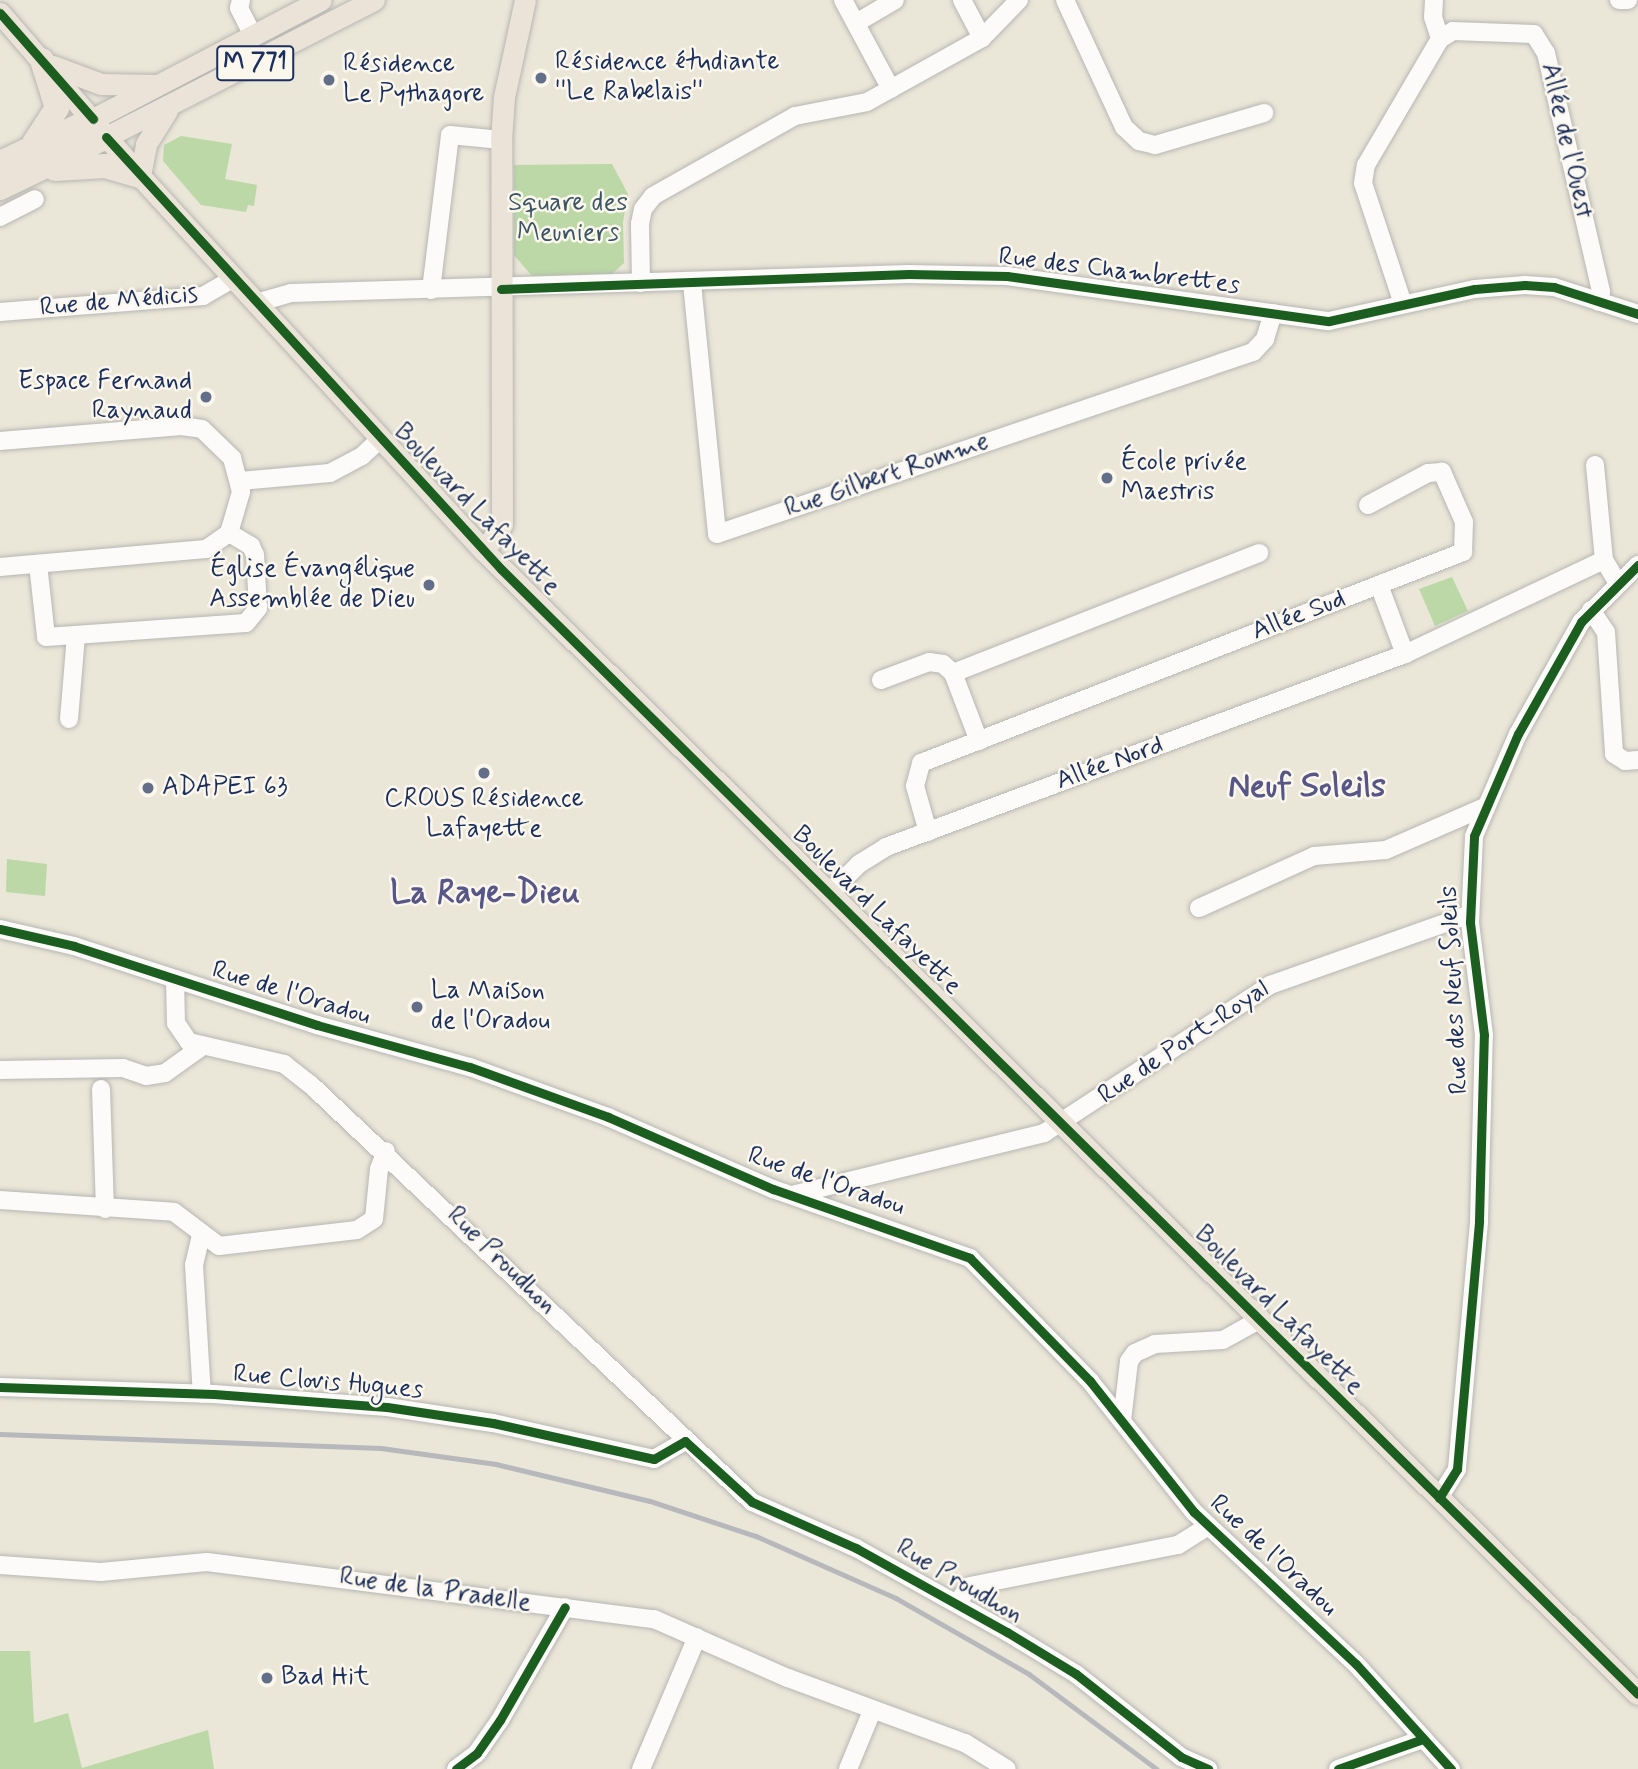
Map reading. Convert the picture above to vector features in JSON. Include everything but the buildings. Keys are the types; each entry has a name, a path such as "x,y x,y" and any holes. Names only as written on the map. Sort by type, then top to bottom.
{"highway":[{"path":"42,60 57,108 29,161 94,165 140,176"},
{"name":"M 771","path":"0,188 29,161 99,128"},
{"name":"M 771","path":"0,163 29,161"}],"main road":[{"name":"M 771","path":"99,128 163,85 321,0"},
{"name":"M 771","path":"99,128 168,109 374,0"},
{"path":"484,551 502,524 501,140 505,97 525,0"},
{"name":"Boulevard Lafayette","path":"0,13 140,176 484,551 1638,1694"},
{"path":"42,60 101,84 163,85"},
{"path":"140,176 146,144 168,109"}],"street":[{"path":"241,0 239,8 254,37"},
{"path":"843,0 891,89"},
{"path":"856,23 895,0"},
{"path":"962,0 982,38"},
{"path":"641,283 640,225 643,209 653,196 795,116 867,102 982,38 1019,0"},
{"path":"1065,0 1124,127 1139,141 1155,145 1264,113"},
{"path":"1402,304 1363,183 1366,165 1440,38 1433,17 1434,0"},
{"path":"1619,0 1629,0"},
{"name":"Allée de l'Ouest","path":"1440,38 1453,31 1534,34 1546,53 1601,292 1598,302"},
{"path":"431,290 450,135 501,140"},
{"path":"0,217 35,199"},
{"name":"Rue des Chambrettes","path":"256,303 290,293 501,289 907,274 1007,276 1329,320 1475,289 1525,285 1554,288 1638,314"},
{"name":"Rue de Médicis","path":"0,312 203,296 234,278"},
{"name":"Rue Gilbert Romme","path":"692,283 717,534 1253,352 1265,339 1273,313"},
{"path":"0,441 181,426 202,429 233,458 240,481 238,513 229,533 193,553 0,567"},
{"name":"Boulevard Lafayette","path":"240,481 330,473 362,456 380,439"},
{"path":"1595,465 1604,560 1618,583"},
{"name":"Allée Sud","path":"928,832 915,786 921,763 1463,552 1467,538 1441,472 1428,473 1368,505"},
{"path":"38,564 46,637 246,623 254,618 258,608 255,555 251,546 229,533"},
{"path":"953,673 1259,553"},
{"name":"Allée Nord","path":"829,894 873,854 1405,654 1604,560"},
{"name":"Rue des Neuf Soleils","path":"1439,1498 1457,1469 1479,1221 1484,1035 1470,914 1470,857 1485,807 1518,734 1591,610 1638,565"},
{"path":"1379,585 1405,654"},
{"path":"1591,610 1606,632 1612,747 1619,758 1638,760"},
{"path":"69,719 76,635"},
{"path":"881,680 929,662 943,664 953,673 979,741"},
{"path":"1199,908 1314,856 1386,850 1485,807"},
{"name":"Rue de Port-Royal","path":"792,1195 1061,1125 1270,985 1470,914"},
{"name":"Rue de l'Oradou","path":"0,929 61,942 470,1067 608,1117 792,1195 834,1211 922,1237 970,1258 1045,1331 1208,1526 1356,1664 1451,1769"},
{"path":"0,1070 123,1068 146,1076 165,1073 200,1048 179,1032 175,979"},
{"name":"Rue Proudhon","path":"200,1048 284,1065 386,1151 685,1441 752,1502 856,1548 957,1604 1076,1674 1181,1757 1208,1769"},
{"path":"102,1089 105,1209"},
{"path":"0,1200 174,1212 219,1246 357,1230 374,1219 379,1169 386,1151"},
{"path":"834,1211 850,1181"},
{"path":"201,1235 194,1265 202,1394"},
{"path":"1122,1421 1126,1373 1135,1353 1155,1344 1223,1340 1259,1320"},
{"name":"Rue Clovis Hugues","path":"0,1387 202,1394 387,1407 493,1423 654,1459 685,1441"},
{"path":"957,1604 970,1586 1178,1545 1208,1526"},
{"name":"Rue de la Pradelle","path":"0,1565 101,1572 207,1562 654,1619 872,1711 965,1744 1007,1769"},
{"path":"456,1769 477,1753 500,1720 565,1607"},
{"path":"641,1769 698,1637"},
{"path":"848,1769 872,1711"},
{"path":"1338,1769 1423,1739"}],"green space":[{"path":"181,136 232,144 225,179 257,185 254,206 248,205 246,212 201,205 163,161 164,145"},
{"name":"Square des Meuniers","path":"612,164 628,194 623,222 624,263 612,274 532,276 514,255 514,165"},
{"path":"1452,577 1468,611 1435,626 1419,589"},
{"path":"7,859 47,864 45,896 6,892"},
{"path":"0,1651 30,1651 34,1723 68,1713 82,1768 208,1730 214,1769 0,1769"}],"railway":[{"path":"0,1434 381,1448 496,1464 650,1501 756,1536 896,1598 1029,1674 1157,1769"}],"cycle path":[{"path":"0,13 93,119"},
{"path":"106,137 501,569 1638,1694"},
{"path":"501,289 909,274 1007,276 1329,321 1475,289 1525,285 1554,287 1638,314"},
{"path":"1439,1498 1457,1469 1479,1221 1484,1035 1470,922 1474,836 1518,734 1581,622 1638,565"},
{"path":"0,929 74,946 317,1025 470,1067 608,1117 773,1189 970,1258 1090,1381 1194,1512 1356,1664 1451,1769"},
{"path":"0,1387 214,1394 387,1407 493,1423 654,1459 685,1441 752,1502 856,1548 1007,1632 1076,1674 1181,1757 1208,1769"},
{"path":"456,1769 477,1753 500,1720 565,1607"},
{"path":"1338,1769 1423,1739"}],"place":[{"name":"Résidence étudiante ''Le Rabelais''","path":"541,78"},
{"name":"Résidence Le Pythagore","path":"329,80"},
{"name":"Espace Fernand Raynaud","path":"206,397"},
{"name":"École privée Maestris","path":"1107,478"},
{"name":"Église Évangélique Assemblée de Dieu","path":"429,585"},
{"name":"CROUS Résidence Lafayette","path":"484,773"},
{"name":"ADAPEI 63","path":"148,788"},
{"name":"La Maison de l'Oradou","path":"417,1007"},
{"name":"Bad Hit","path":"267,1678"}],"district":[{"name":"Neuf Soleils","path":"1307,788"},
{"name":"La Raye-Dieu","path":"485,894"}]}
